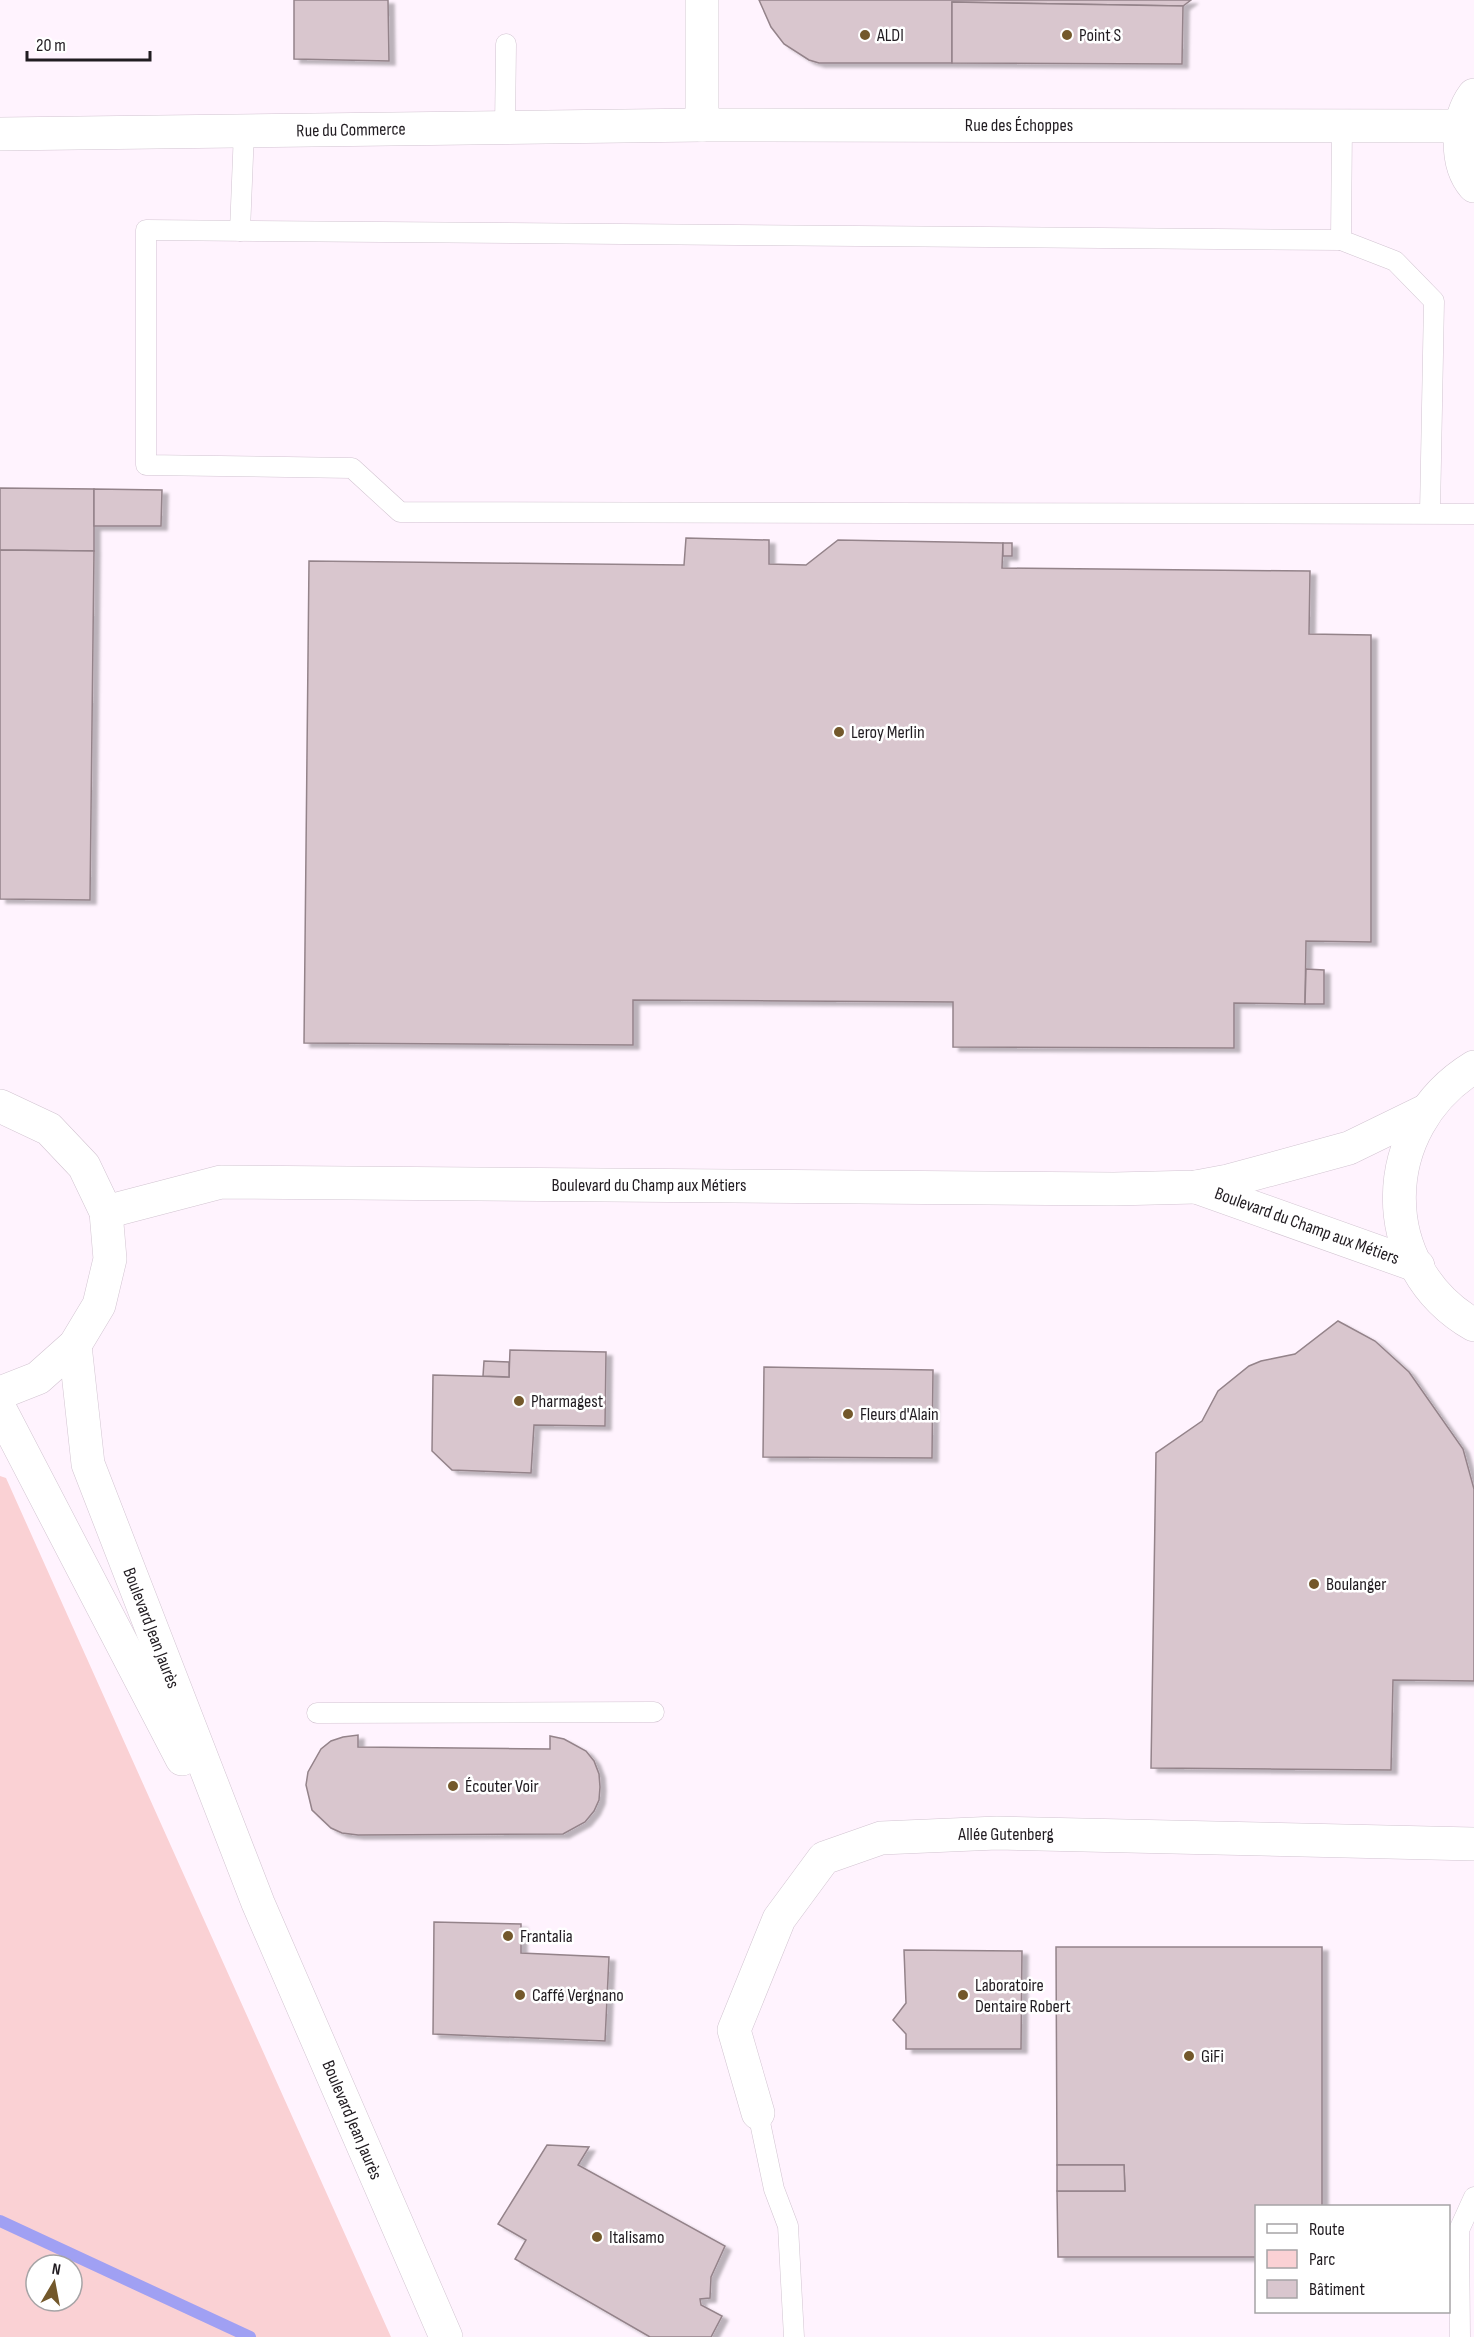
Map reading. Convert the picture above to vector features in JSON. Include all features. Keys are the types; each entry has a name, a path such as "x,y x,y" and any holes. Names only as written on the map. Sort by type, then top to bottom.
{"street":[{"path":"702,0 702,125"},
{"path":"1474,95 1461,126 1461,155 1470,182 1474,186"},
{"name":"Rue des Échoppes","path":"702,125 1461,126"},
{"name":"Rue du Commerce","path":"0,134 702,125"},
{"path":"1474,1067 1454,1079 1425,1111 1406,1150 1398,1192 1404,1238 1423,1279 1464,1319 1474,1338"},
{"path":"0,1106 49,1129 84,1166 105,1212 110,1259 99,1305 75,1346 38,1378 0,1393"},
{"name":"Boulevard du Champ aux Métiers","path":"105,1212 221,1182 1114,1189 1196,1187 1228,1181 1349,1148 1425,1111"},
{"name":"Boulevard du Champ aux Métiers","path":"1196,1187 1418,1266"},
{"name":"Boulevard Jean Jaurès","path":"75,1346 88,1464 258,1903 446,2337"},
{"name":"Boulevard Jean Jaurès","path":"0,1409 258,1903"},
{"name":"Allée Gutenberg","path":"758,2113 734,2030 779,1919 824,1858 881,1838 997,1833 1474,1844"}],"lane":[{"path":"505,128 506,44"},
{"path":"1341,240 1342,125"},
{"path":"240,231 244,131"},
{"path":"1430,513 1434,301 1395,261 1341,240 146,230 146,465 352,468 400,512 1474,514"},
{"path":"317,1713 654,1712"},
{"path":"758,2113 774,2189 788,2226 794,2337"},
{"path":"1460,2337 1459,2230 1474,2197"}],"green space":[{"path":"0,1476 6,1478 391,2337 0,2337"}],"building":[{"path":"294,0 388,0 389,61 294,59"},
{"name":"ALDI","path":"759,0 1191,0 1183,6 952,2 952,63 819,63 809,60 784,44 771,27"},
{"name":"Point S","path":"952,2 1183,6 1182,64 952,63"},
{"path":"0,488 94,489 94,551 0,550"},
{"path":"94,489 162,490 161,526 94,526"},
{"name":"Leroy Merlin","path":"686,538 769,540 769,564 806,565 838,540 1003,543 1002,568 1310,571 1309,634 1371,635 1371,942 1306,941 1305,1004 1234,1003 1234,1048 953,1047 953,1002 633,1000 633,1045 304,1043 309,561 684,565"},
{"path":"1003,543 1012,543 1012,556 1003,556"},
{"path":"0,550 94,551 90,900 0,899"},
{"path":"1306,969 1324,970 1324,1004 1305,1004"},
{"name":"Boulanger","path":"1338,1321 1375,1341 1409,1372 1463,1449 1474,1489 1474,1681 1393,1680 1391,1770 1151,1768 1156,1453 1202,1421 1218,1391 1249,1366 1261,1361 1295,1354"},
{"name":"Pharmagest","path":"510,1350 606,1352 605,1426 534,1425 531,1473 452,1470 432,1451 433,1375 509,1377"},
{"path":"484,1361 509,1362 509,1377 483,1376"},
{"name":"Fleurs d'Alain","path":"764,1367 933,1370 932,1458 763,1457"},
{"name":"Écouter Voir","path":"358,1735 358,1747 550,1749 550,1736 564,1739 586,1751 594,1761 599,1774 599,1800 585,1822 563,1834 358,1835 342,1833 331,1828 312,1810 306,1785 308,1772 321,1749 331,1741"},
{"name":"Caffé Vergnano","path":"434,1922 521,1924 521,1953 609,1957 605,2041 433,2034"},
{"name":"GiFi","path":"1056,1947 1322,1947 1322,2205 1255,2205 1255,2257 1058,2257 1057,2191 1125,2191 1124,2165 1057,2165"},
{"name":"Laboratoire Dentaire Robert","path":"904,1950 1022,1951 1021,2049 906,2049 906,2034 893,2020 906,2003"},
{"path":"547,2145 589,2147 578,2165 725,2246 711,2277 710,2298 700,2299 701,2305 722,2316 711,2337 650,2337 515,2259 526,2240 498,2224"},
{"path":"1057,2165 1124,2165 1125,2191 1057,2191"}],"waterway":[{"path":"0,2221 250,2337"}],"place":[{"name":"ALDI","path":"865,35"},
{"name":"Point S","path":"1067,35"},
{"name":"Leroy Merlin","path":"839,732"},
{"name":"Pharmagest","path":"519,1401"},
{"name":"Fleurs d'Alain","path":"848,1414"},
{"name":"Boulanger","path":"1314,1584"},
{"name":"Écouter Voir","path":"453,1786"},
{"name":"Frantalia","path":"508,1936"},
{"name":"Caffé Vergnano","path":"520,1995"},
{"name":"Laboratoire Dentaire Robert","path":"963,1995"},
{"name":"GiFi","path":"1189,2056"},
{"name":"Italisamo","path":"597,2237"}]}
